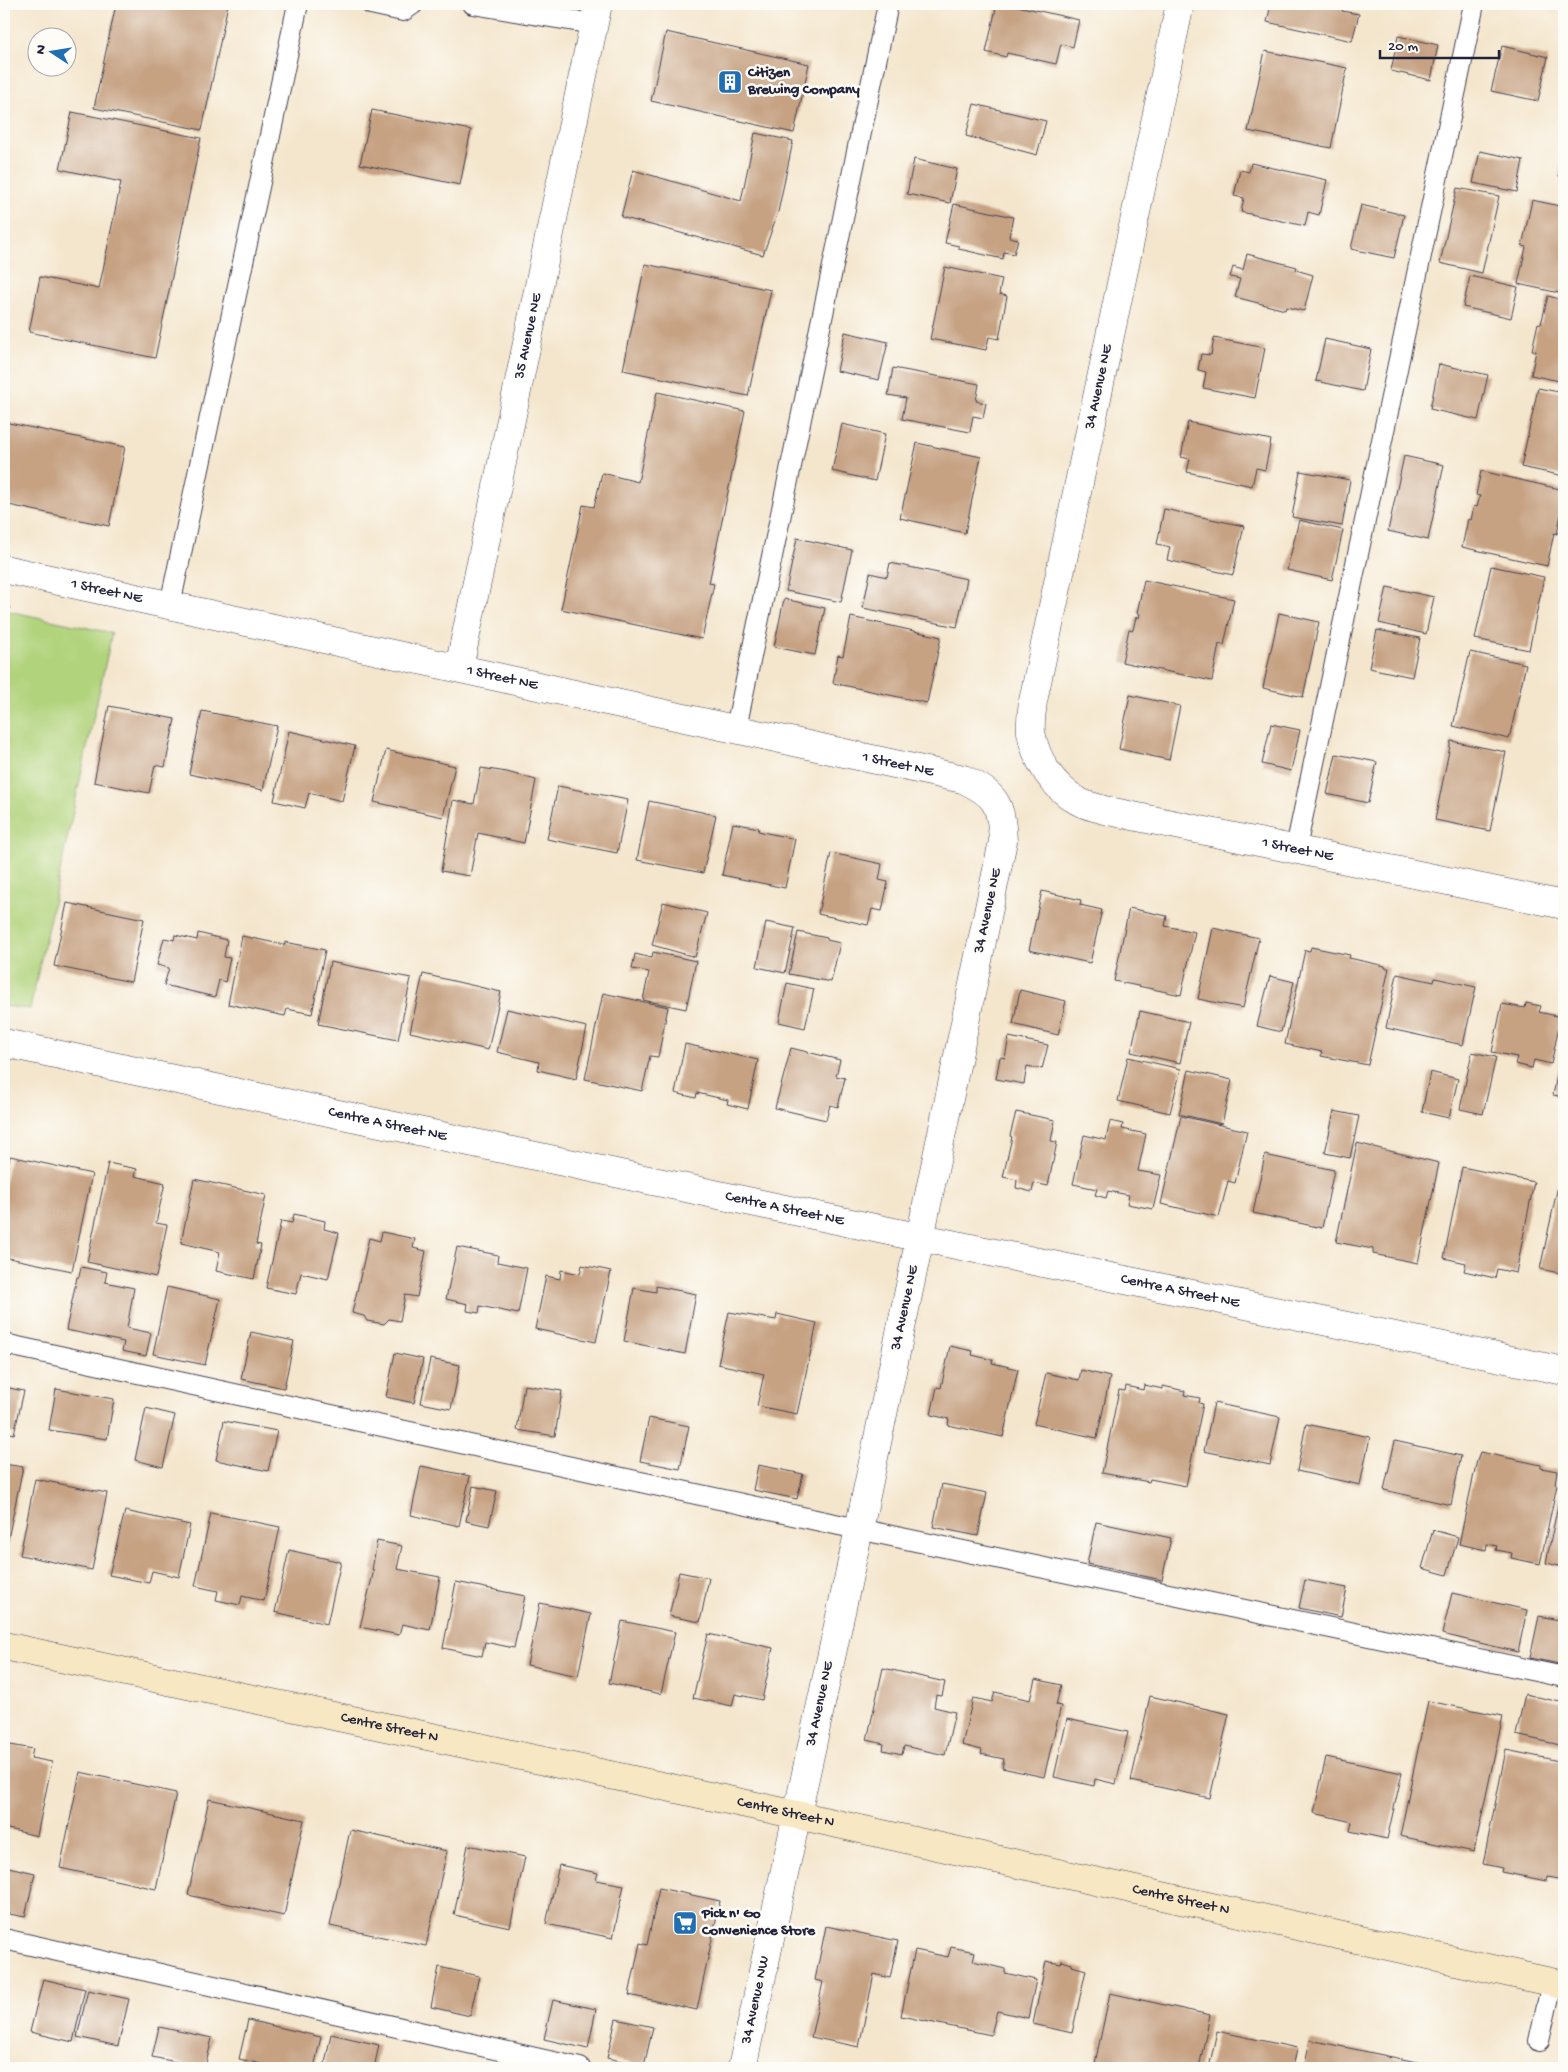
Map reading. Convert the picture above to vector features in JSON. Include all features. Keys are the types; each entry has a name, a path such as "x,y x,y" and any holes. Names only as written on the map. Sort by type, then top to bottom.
{"main road":[{"name":"Centre Street N","path":"4,1646 796,1815 1558,1984"}],"street":[{"name":"34 Avenue NE","path":"1044,769 1035,749 1031,731 1033,701 1180,4"},
{"name":"35 Avenue NE","path":"459,668 596,14"},
{"name":"1 Street NE","path":"4,569 963,778 983,788 995,800"},
{"name":"1 Street NE","path":"1044,769 1060,788 1079,802 1104,810 1296,848 1564,905"},
{"name":"34 Avenue NE","path":"796,1815 1003,841 1002,821 995,800"},
{"name":"Centre A Street NE","path":"4,1043 1564,1371"},
{"name":"34 Avenue NW","path":"742,2068 796,1815"}],"lane":[{"path":"170,605 298,4"},
{"path":"371,4 403,11 413,4"},
{"path":"473,4 596,14"},
{"path":"736,728 888,4"},
{"path":"1296,848 1474,4"},
{"path":"4,1344 858,1529 1564,1677"},
{"path":"4,1939 580,2068"},
{"path":"1539,2041 1558,1984"}],"path":[{"path":"4,614 10,607"}],"green space":[{"path":"4,610 112,633 30,1009 4,1006"}],"building":[{"path":"116,4 228,4 202,130 94,108"},
{"path":"997,4 1009,4 1079,20 1073,47 1061,44 1056,64 1007,53 1006,57 986,52"},
{"path":"1271,4 1343,4 1342,11 1359,14 1352,41 1267,22"},
{"name":"Citizen Brewing Company","path":"666,32 809,64 794,133 651,101"},
{"path":"1398,36 1438,45 1431,80 1391,71"},
{"path":"1502,46 1548,57 1538,101 1491,91"},
{"path":"1265,51 1347,68 1331,148 1248,131"},
{"path":"974,104 1046,121 1037,155 966,136"},
{"path":"372,110 471,130 460,185 360,164"},
{"path":"72,112 201,138 155,358 29,332 40,277 99,289 121,182 60,169"},
{"path":"755,133 793,141 778,212 763,255 621,217 633,170 741,201"},
{"path":"1480,151 1523,160 1517,192 1473,183"},
{"path":"1564,153 1564,177 1559,176"},
{"path":"914,159 957,169 950,203 907,194"},
{"path":"1251,163 1327,180 1319,215 1308,212 1305,226 1241,212 1244,198 1234,196 1240,170 1249,172"},
{"path":"1457,188 1499,196 1482,273 1440,263"},
{"path":"1532,200 1564,207 1564,294 1518,284 1526,247 1522,246"},
{"path":"954,204 1013,217 1009,237 1018,239 1014,254 1004,252 1003,259 959,249 959,246 945,243"},
{"path":"1361,205 1404,215 1394,258 1351,249"},
{"path":"1247,254 1297,267 1296,270 1313,275 1304,311 1286,307 1285,310 1235,297 1240,279 1230,277 1233,267 1243,270"},
{"path":"645,264 771,290 748,396 623,370"},
{"path":"945,267 1002,279 999,294 1007,296 999,339 989,337 986,350 930,339"},
{"path":"1470,276 1518,287 1511,318 1463,307"},
{"path":"1548,296 1564,300 1564,382 1531,375 1536,351 1532,350 1538,323 1541,324"},
{"path":"845,332 888,342 879,380 837,371"},
{"path":"1214,338 1265,348 1255,398 1203,388 1206,372 1198,370 1201,354 1211,355"},
{"path":"1325,339 1371,349 1363,391 1316,381"},
{"path":"1439,364 1488,375 1478,420 1430,409"},
{"path":"893,368 979,384 976,401 986,403 983,418 973,416 970,432 902,419 906,398 888,395"},
{"path":"1538,388 1564,393 1564,476 1521,467"},
{"path":"657,392 745,411 709,583 714,584 702,639 561,609 583,505 594,507 602,473 638,482"},
{"path":"4,422 125,447 109,526 4,504"},
{"path":"1188,422 1271,440 1265,470 1256,468 1252,486 1187,472 1190,459 1181,457"},
{"path":"842,424 885,434 875,481 832,471"},
{"path":"917,443 981,457 965,533 900,518"},
{"path":"1404,456 1444,465 1428,540 1388,531"},
{"path":"1300,471 1350,480 1342,526 1292,517"},
{"path":"1481,471 1564,490 1564,500 1557,534 1554,533 1547,566 1462,547 1468,519 1471,520 1474,506 1477,507 1480,496 1476,495"},
{"path":"1164,509 1244,526 1233,575 1167,560 1170,547 1157,544"},
{"path":"1299,520 1343,530 1332,580 1287,570"},
{"path":"797,538 852,550 841,602 786,591"},
{"path":"890,563 967,579 957,627 863,608 870,573 887,577"},
{"path":"1491,566 1544,577 1529,650 1475,639"},
{"path":"1144,580 1234,599 1224,645 1219,644 1212,681 1122,662 1129,629 1133,630 1136,617 1139,618 1140,614 1137,613"},
{"path":"1387,587 1434,597 1426,634 1379,623"},
{"path":"784,599 825,608 815,655 774,647"},
{"path":"1279,613 1319,622 1303,697 1263,688"},
{"path":"851,617 941,637 927,703 833,683 838,655 843,656"},
{"path":"1377,630 1420,638 1412,677 1369,668"},
{"path":"1470,652 1526,664 1509,739 1453,726"},
{"path":"1130,695 1180,706 1169,760 1119,749"},
{"path":"109,706 175,719 165,767 155,765 149,793 94,782"},
{"path":"202,711 277,726 263,790 189,774"},
{"path":"1271,724 1300,730 1291,771 1262,764"},
{"path":"289,731 355,746 342,801 309,793 305,808 274,801"},
{"path":"1451,741 1506,752 1490,831 1435,820"},
{"path":"386,750 455,766 443,817 374,802"},
{"path":"1336,754 1377,762 1368,803 1327,794"},
{"path":"481,768 507,772 536,780 524,843 478,833 470,876 441,871 453,800 474,804"},
{"path":"558,786 628,800 617,853 547,839"},
{"path":"649,801 716,815 703,873 637,860"},
{"path":"733,823 759,828 758,831 795,839 785,888 722,875"},
{"path":"831,853 882,864 879,880 888,882 882,911 872,909 868,925 818,914"},
{"path":"1042,891 1081,900 1080,905 1102,910 1090,963 1029,950"},
{"path":"663,902 707,913 695,957 652,945"},
{"path":"67,903 144,919 131,982 54,966"},
{"path":"1129,908 1167,916 1165,926 1195,932 1181,995 1114,981"},
{"path":"766,922 795,928 785,973 757,967"},
{"path":"1213,928 1259,938 1243,1008 1198,999"},
{"path":"798,932 827,938 827,940 840,943 831,982 789,974"},
{"path":"198,933 227,940 224,957 230,958 225,982 219,980 215,997 164,985 169,968 157,965 164,938 174,940 175,935 197,940"},
{"path":"242,936 285,945 285,942 325,950 312,1014 287,1009 285,1016 228,1004"},
{"path":"1311,947 1350,955 1349,958 1389,968 1368,1065 1321,1056 1322,1052 1285,1044 1305,950 1310,951"},
{"path":"653,952 696,961 686,1009 643,1000 649,972 632,969 635,954 652,958"},
{"path":"330,962 411,978 398,1040 318,1024"},
{"path":"423,974 501,992 488,1050 410,1032"},
{"path":"1397,974 1434,982 1435,978 1476,987 1463,1045 1386,1028"},
{"path":"1270,976 1294,982 1281,1032 1257,1026"},
{"path":"787,983 814,989 805,1028 779,1022"},
{"path":"1020,990 1066,1001 1058,1035 1013,1024"},
{"path":"603,993 668,1007 658,1057 650,1056 642,1091 585,1079"},
{"path":"1526,1003 1541,1006 1539,1012 1561,1017 1551,1064 1534,1060 1532,1068 1515,1064 1517,1057 1492,1052 1502,1004 1525,1008"},
{"path":"507,1009 587,1027 576,1079 538,1070 539,1062 497,1052"},
{"path":"1140,1011 1189,1022 1180,1063 1131,1052"},
{"path":"1009,1037 1048,1045 1042,1069 1027,1066 1024,1084 996,1079 1000,1057 1005,1058"},
{"path":"685,1044 758,1060 748,1109 727,1104 728,1100 697,1093 696,1098 675,1093"},
{"path":"791,1048 840,1060 836,1076 845,1078 838,1107 830,1105 826,1120 775,1108"},
{"path":"1564,1049 1564,1097 1553,1095"},
{"path":"1472,1052 1496,1057 1483,1114 1460,1109"},
{"path":"1128,1057 1181,1069 1170,1113 1118,1101"},
{"path":"1189,1070 1232,1080 1222,1124 1179,1114"},
{"path":"1430,1072 1458,1079 1449,1118 1422,1112"},
{"path":"1334,1111 1359,1116 1350,1158 1325,1153"},
{"path":"1016,1112 1055,1120 1051,1141 1057,1142 1048,1186 1034,1183 1032,1192 1016,1188 1017,1180 1003,1177"},
{"path":"1181,1116 1247,1131 1235,1183 1228,1181 1219,1217 1161,1204"},
{"path":"1110,1121 1123,1124 1122,1129 1146,1134 1138,1171 1161,1175 1153,1209 1127,1204 1129,1195 1108,1191 1106,1198 1095,1195 1097,1189 1073,1184 1084,1135 1106,1140"},
{"path":"1357,1143 1439,1163 1418,1263 1373,1254 1373,1249 1336,1242"},
{"path":"1265,1155 1334,1170 1322,1228 1253,1213"},
{"path":"10,1156 92,1174 72,1271 4,1257 4,1185"},
{"path":"108,1163 137,1169 135,1176 165,1183 156,1223 167,1225 156,1277 87,1262"},
{"path":"1462,1167 1534,1182 1516,1273 1497,1269 1495,1278 1464,1271 1466,1263 1444,1258"},
{"path":"194,1179 266,1195 256,1244 261,1245 254,1279 216,1271 220,1252 181,1243"},
{"path":"1559,1181 1564,1182 1564,1274 1540,1269"},
{"path":"294,1214 325,1221 324,1229 339,1233 328,1279 301,1273 296,1294 266,1288 281,1221 292,1223"},
{"path":"382,1232 415,1239 413,1248 426,1251 417,1297 405,1295 400,1321 389,1319 384,1324 367,1321 364,1316 352,1313 369,1238 380,1241"},
{"path":"457,1247 498,1255 497,1262 527,1268 518,1314 480,1306 479,1313 467,1311 468,1304 446,1299"},
{"path":"582,1265 611,1271 596,1342 535,1329 546,1276 560,1279 561,1270 580,1274"},
{"path":"81,1267 107,1272 105,1282 134,1288 127,1328 151,1333 146,1356 122,1351 124,1342 66,1330 77,1277 79,1277"},
{"path":"656,1286 696,1294 685,1354 624,1341 634,1288 656,1292"},
{"path":"167,1287 220,1299 205,1365 153,1354"},
{"path":"729,1312 776,1320 777,1314 817,1323 797,1414 757,1406 764,1374 718,1364"},
{"path":"251,1332 294,1341 284,1388 241,1379"},
{"path":"950,1346 973,1351 972,1355 993,1360 992,1363 1018,1369 1003,1437 948,1425 949,1419 931,1415 937,1387 941,1388"},
{"path":"395,1353 423,1359 414,1403 386,1397"},
{"path":"430,1359 460,1365 451,1409 421,1403"},
{"path":"1081,1370 1110,1377 1097,1438 1034,1424 1046,1373 1079,1380"},
{"path":"524,1385 562,1391 555,1436 517,1430"},
{"path":"1144,1385 1163,1389 1163,1386 1185,1391 1184,1395 1200,1398 1199,1403 1203,1404 1186,1486 1150,1479 1149,1482 1102,1473 1119,1390 1125,1391 1126,1386 1143,1390"},
{"path":"4,1387 24,1391 14,1434 4,1432"},
{"path":"56,1389 114,1399 107,1439 49,1430"},
{"path":"1214,1403 1280,1417 1270,1465 1204,1451"},
{"path":"146,1408 175,1415 163,1467 135,1460"},
{"path":"649,1418 689,1426 680,1469 640,1461"},
{"path":"224,1421 277,1431 268,1471 216,1460"},
{"path":"1306,1424 1370,1437 1360,1485 1297,1471"},
{"path":"1395,1441 1461,1456 1451,1505 1384,1490"},
{"path":"1480,1452 1541,1465 1541,1468 1557,1471 1555,1484 1557,1485 1540,1564 1511,1558 1512,1553 1496,1550 1497,1546 1487,1544 1486,1550 1459,1544"},
{"path":"4,1464 23,1467 7,1544 4,1543"},
{"path":"758,1465 803,1474 797,1499 753,1490"},
{"path":"421,1466 470,1476 459,1526 411,1515"},
{"path":"35,1479 107,1493 92,1570 20,1555"},
{"path":"1564,1482 1564,1567 1546,1563"},
{"path":"942,1484 987,1493 978,1536 933,1527"},
{"path":"473,1486 497,1491 489,1526 466,1521"},
{"path":"125,1511 190,1525 179,1577 152,1571 149,1583 109,1575"},
{"path":"211,1513 280,1527 264,1601 242,1596 240,1605 216,1600 218,1591 195,1586"},
{"path":"1096,1522 1171,1538 1162,1580 1087,1564"},
{"path":"1433,1530 1458,1537 1447,1575 1422,1568"},
{"path":"377,1541 402,1546 397,1569 440,1577 430,1630 402,1624 399,1635 360,1627 374,1570 372,1570"},
{"path":"289,1550 341,1562 327,1624 275,1612"},
{"path":"679,1572 709,1578 700,1622 669,1616"},
{"path":"1305,1580 1347,1588 1341,1617 1299,1608"},
{"path":"456,1582 525,1596 514,1648 485,1642 482,1656 443,1648"},
{"path":"1452,1593 1527,1610 1518,1652 1442,1634"},
{"path":"540,1603 591,1614 578,1676 527,1665"},
{"path":"1539,1616 1564,1621 1564,1665 1530,1658"},
{"path":"622,1621 675,1632 661,1694 609,1683"},
{"path":"708,1634 773,1648 762,1700 735,1694 732,1706 693,1698"},
{"path":"883,1668 945,1682 942,1696 936,1695 934,1707 955,1712 945,1755 904,1746 902,1754 883,1750 884,1744 867,1740"},
{"path":"1035,1679 1061,1685 1056,1705 1061,1706 1044,1777 1002,1768 1004,1759 981,1754 982,1750 962,1745 973,1698 992,1702 995,1692 1030,1700"},
{"path":"1525,1694 1564,1703 1564,1746 1516,1735"},
{"path":"1150,1696 1229,1714 1210,1798 1131,1781"},
{"path":"1428,1701 1503,1716 1474,1852 1400,1836"},
{"path":"1067,1719 1128,1732 1116,1784 1095,1779 1094,1786 1054,1777"},
{"path":"5,1744 33,1749 31,1758 52,1762 37,1836 4,1828"},
{"path":"1506,1750 1564,1762 1564,1880 1548,1877 1547,1881 1501,1872 1502,1868 1483,1864"},
{"path":"1326,1757 1402,1773 1387,1839 1350,1831 1352,1822 1314,1813"},
{"path":"80,1772 176,1793 156,1889 60,1868"},
{"path":"209,1799 304,1820 284,1916 188,1895"},
{"path":"350,1830 447,1851 426,1946 330,1926"},
{"path":"468,1845 525,1857 510,1927 454,1915"},
{"path":"559,1865 598,1873 596,1880 624,1885 613,1938 546,1924"},
{"path":"4,1866 35,1873 25,1917 4,1913"},
{"path":"659,1888 720,1901 697,2010 629,1995 640,1943 647,1945"},
{"path":"826,1926 898,1941 890,1978 874,1974 859,2047 811,2037 823,1982 815,1980"},
{"path":"951,1947 975,1952 973,1961 1005,1969 1005,1973 1036,1980 1028,2018 997,2011 991,2035 901,2016 915,1950 948,1957"},
{"path":"1046,1961 1061,1964 1062,1961 1086,1970 1072,2033 1033,2024"},
{"path":"439,1967 479,1976 470,2016 431,2007"},
{"path":"43,1979 85,1989 73,2042 30,2032"},
{"path":"88,1990 129,1999 118,2046 77,2037"},
{"path":"1110,1993 1210,2015 1199,2068 1094,2068"},
{"path":"553,2000 596,2009 588,2049 544,2039"},
{"path":"616,2019 653,2027 644,2066 607,2058"},
{"path":"248,2020 321,2037 314,2068 279,2068 239,2059"},
{"path":"159,2027 212,2038 205,2068 152,2057"},
{"path":"1217,2031 1297,2048 1293,2068 1209,2068"},
{"path":"331,2034 379,2045 374,2068 324,2068"},
{"path":"1310,2040 1441,2067 1441,2068 1304,2068"}],"place":[{"name":"Citizen Brewing Company","path":"730,82"},
{"name":"Pick n' Go Convenience Store","path":"685,1923"}]}
